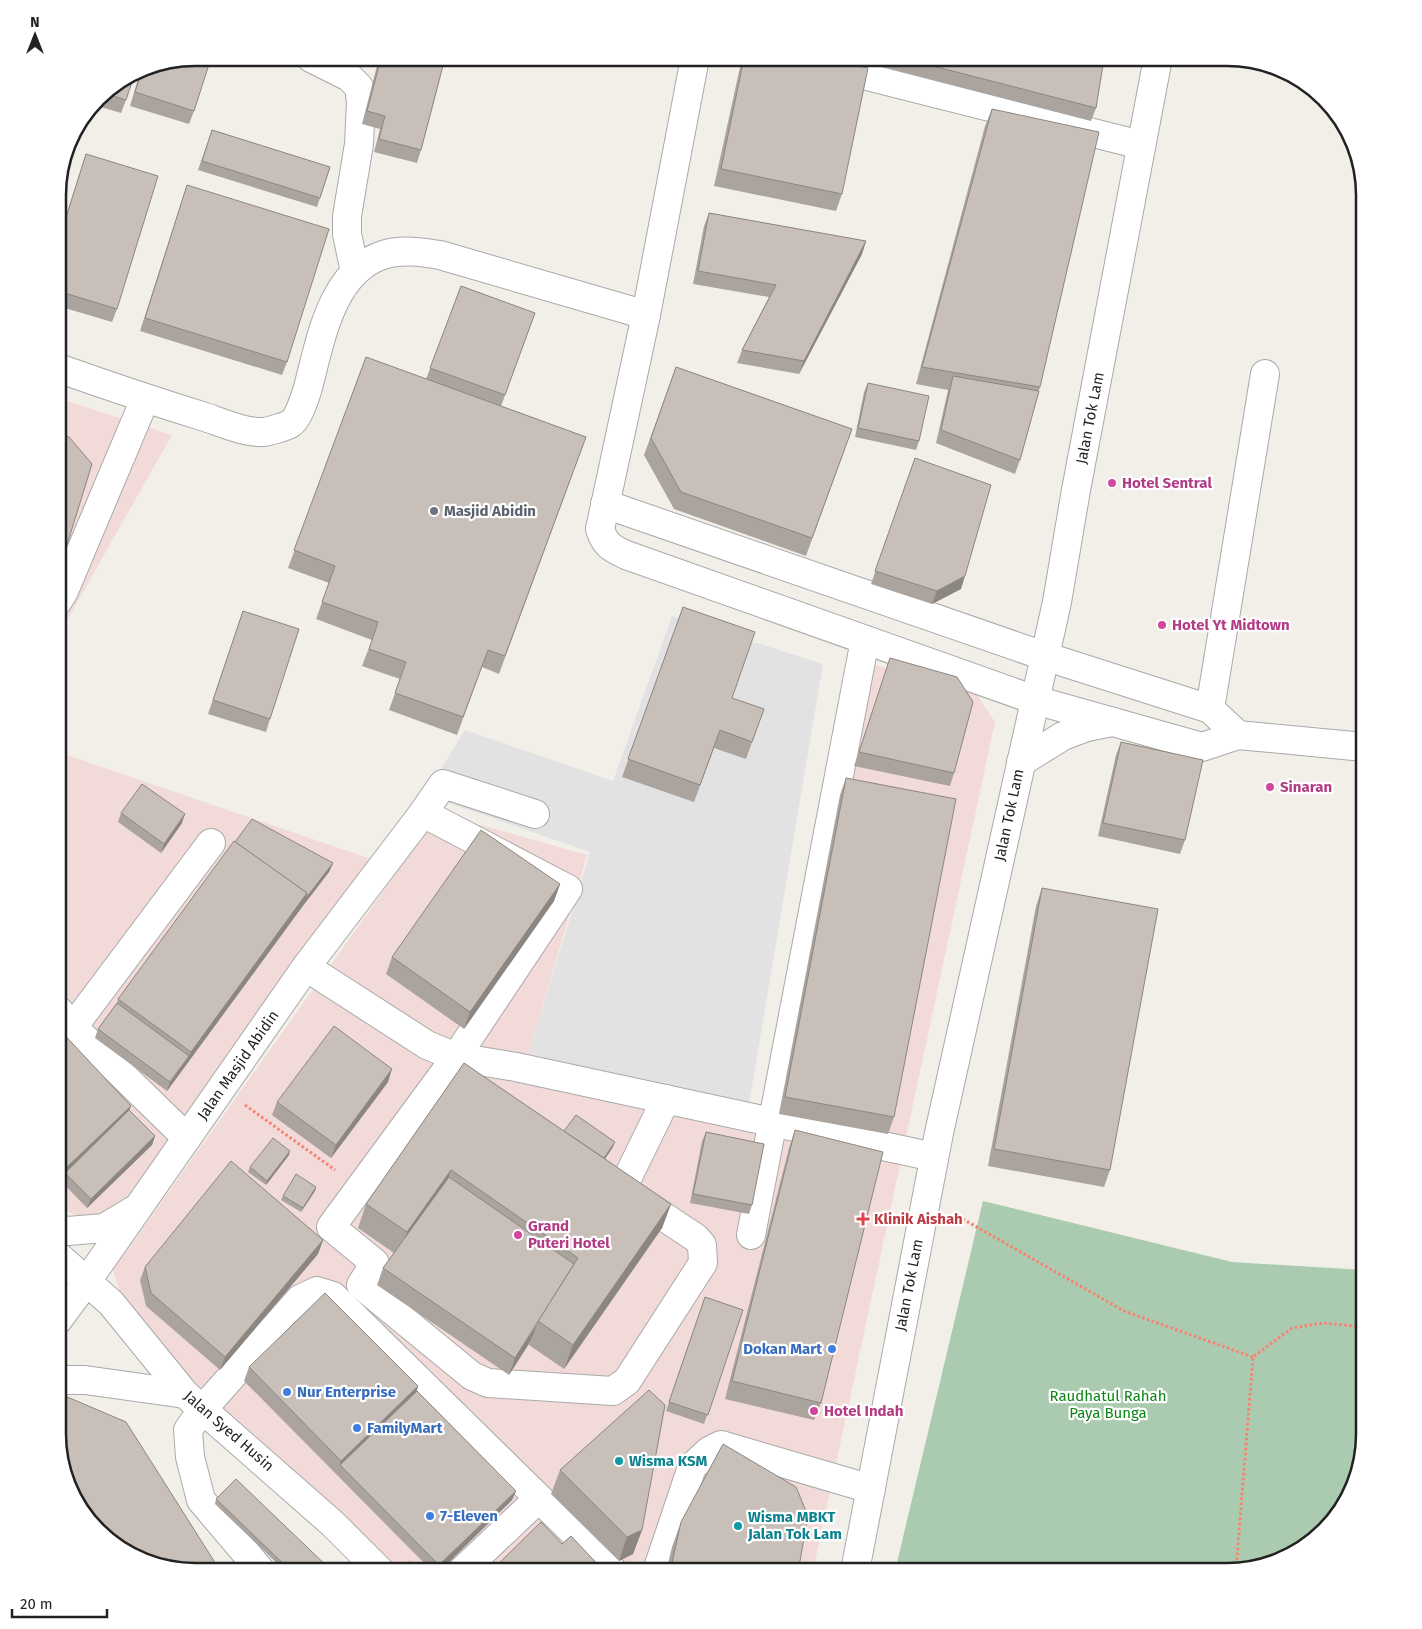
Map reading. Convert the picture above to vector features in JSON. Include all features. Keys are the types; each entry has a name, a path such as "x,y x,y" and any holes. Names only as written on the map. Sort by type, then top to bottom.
{"street":[{"path":"329,67 349,77 359,87 361,102 359,144 347,216 347,234 354,272"},
{"path":"693,67 646,315 600,529 604,541 616,550 1044,702 1202,747 1238,734 1356,746"},
{"path":"831,67 1141,144"},
{"name":"Jalan Tok Lam","path":"857,1563 934,1157 1021,762 1044,702 1044,656 1057,602 1156,67"},
{"path":"67,371 145,399 241,428 264,432 290,424 302,405 332,304 342,286 354,272 384,254 416,252 440,255 646,315"},
{"path":"1210,709 1265,374"},
{"path":"67,579 145,399"},
{"path":"605,504 1088,671 1210,709 1238,734"},
{"path":"1057,602 1064,636 1088,671"},
{"path":"751,1235 865,640"},
{"path":"1021,762 1063,736 1087,727 1114,722"},
{"name":"Jalan Masjid Abidin","path":"66,1309 306,967 443,784 535,814"},
{"path":"423,813 568,889 456,1057 331,1227 374,1263 361,1285 472,1376 488,1383 613,1391 626,1381 703,1263 702,1245 696,1238 622,1189 666,1099"},
{"path":"66,1017 211,843"},
{"path":"306,967 427,1045 456,1057 516,1067 934,1157"},
{"path":"66,1020 187,1138"},
{"path":"66,1231 104,1228 138,1208"},
{"name":"Jalan Syed Husin","path":"66,1263 111,1303 194,1402 334,1524 371,1563"},
{"path":"254,1563 201,1500 190,1457 188,1430 194,1402 300,1299 317,1291 333,1296 604,1563"},
{"path":"66,1380 85,1380 194,1402"},
{"path":"660,1563 692,1467 709,1451 721,1445 871,1489"},
{"path":"471,1563 538,1499"}],"path":[{"path":"238,1100 334,1170"},
{"path":"926,1198 1124,1311 1253,1357"},
{"path":"1237,1562 1253,1357 1292,1328 1323,1324 1356,1326"}],"shaded area":[{"path":"67,401 172,435 67,621"},
{"path":"672,616 823,664 749,1104 528,1056 590,852 425,795 465,730 613,781"},
{"path":"850,659 973,689 995,722 815,1563 382,1563 127,1316 113,1270 439,813 587,855 526,1063 769,1113"},
{"path":"67,755 380,862 132,1200 95,1223 66,1211"}],"green space":[{"name":"Raudhatul Rahah Paya Bunga","path":"983,1201 1232,1262 1356,1270 1355,1451 1349,1475 1334,1505 1318,1525 1291,1545 1268,1556 1244,1562 1227,1563 897,1563"}],"building":[{"path":"187,67 208,67 194,111 135,92 139,79 154,73"},
{"path":"379,67 443,67 421,150 379,139 385,116 367,111"},
{"path":"742,67 868,68 842,194 721,169"},
{"path":"937,67 1103,67 1096,108"},
{"path":"131,84 126,100 113,96"},
{"path":"992,109 1099,132 1040,387 922,367"},
{"path":"212,130 330,167 320,198 202,161"},
{"path":"86,154 158,176 117,309 67,294 67,214"},
{"path":"187,185 329,229 287,362 145,318"},
{"path":"709,213 866,241 804,361 742,350 776,285 698,271"},
{"path":"461,286 535,313 505,395 430,368"},
{"name":"Masjid Abidin","path":"366,357 586,437 505,656 488,650 463,717 395,693 406,662 369,649 378,622 322,602 335,566 294,550"},
{"path":"676,367 852,429 812,538 681,492 651,438"},
{"path":"953,376 1039,391 1020,460 941,430"},
{"path":"868,383 929,396 919,441 858,428"},
{"path":"67,436 92,464 67,546"},
{"path":"915,458 991,485 965,576 937,591 875,571"},
{"path":"683,607 755,632 732,698 764,709 752,742 720,730 700,785 628,759"},
{"path":"243,611 299,629 270,719 213,700"},
{"path":"890,658 957,677 973,702 954,773 859,752"},
{"path":"1121,742 1203,760 1185,840 1103,823"},
{"path":"846,778 956,799 894,1117 785,1097"},
{"path":"142,784 185,814 164,844 121,813"},
{"path":"252,819 333,863 306,898 307,893 235,842"},
{"path":"481,830 560,884 470,1012 392,957"},
{"path":"234,841 307,893 191,1052 118,999"},
{"path":"1042,888 1158,909 1110,1170 994,1149"},
{"path":"117,1003 189,1056 170,1082 98,1029"},
{"path":"334,1026 392,1069 336,1145 277,1102"},
{"path":"66,1037 131,1106 66,1168"},
{"path":"464,1063 671,1204 573,1345 538,1321 578,1258 451,1170 407,1232 366,1204"},
{"path":"129,1110 155,1136 91,1199 66,1174 66,1172"},
{"path":"576,1115 615,1142 604,1158 564,1131"},
{"path":"795,1130 883,1152 821,1403 732,1381"},
{"path":"706,1132 764,1144 752,1205 693,1194"},
{"path":"273,1138 290,1151 267,1181 250,1167"},
{"path":"231,1161 323,1240 225,1357 151,1293 145,1267"},
{"path":"296,1174 316,1187 303,1208 283,1196"},
{"path":"449,1177 574,1264 515,1358 383,1268"},
{"path":"325,1293 418,1386 341,1461 249,1367"},
{"path":"705,1297 743,1310 708,1415 669,1402"},
{"name":"Wisma KSM","path":"649,1390 665,1405 642,1530 627,1537 560,1470"},
{"path":"417,1391 516,1491 441,1563 437,1563 340,1465"},
{"path":"66,1396 126,1422 215,1563 178,1562 146,1553 110,1531 88,1505 73,1475 69,1459 66,1434"},
{"name":"Wisma MBKT Jalan Tok Lam","path":"723,1444 796,1487 808,1516 800,1563 672,1563 681,1522"},
{"path":"236,1479 324,1563 283,1563 216,1499"},
{"path":"541,1522 562,1544 571,1536 596,1563 499,1563"}],"place":[{"name":"Hotel Sentral","path":"1112,483"},
{"name":"Masjid Abidin","path":"434,511"},
{"name":"Hotel Yt Midtown","path":"1162,625"},
{"name":"Sinaran","path":"1270,787"},
{"name":"Klinik Aishah","path":"863,1219"},
{"name":"Grand Puteri Hotel","path":"518,1235"},
{"name":"Dokan Mart","path":"832,1349"},
{"name":"Nur Enterprise","path":"287,1392"},
{"name":"Hotel Indah","path":"814,1411"},
{"name":"FamilyMart","path":"357,1428"},
{"name":"Wisma KSM","path":"619,1461"},
{"name":"7-Eleven","path":"430,1516"},
{"name":"Wisma MBKT Jalan Tok Lam","path":"738,1526"}]}
